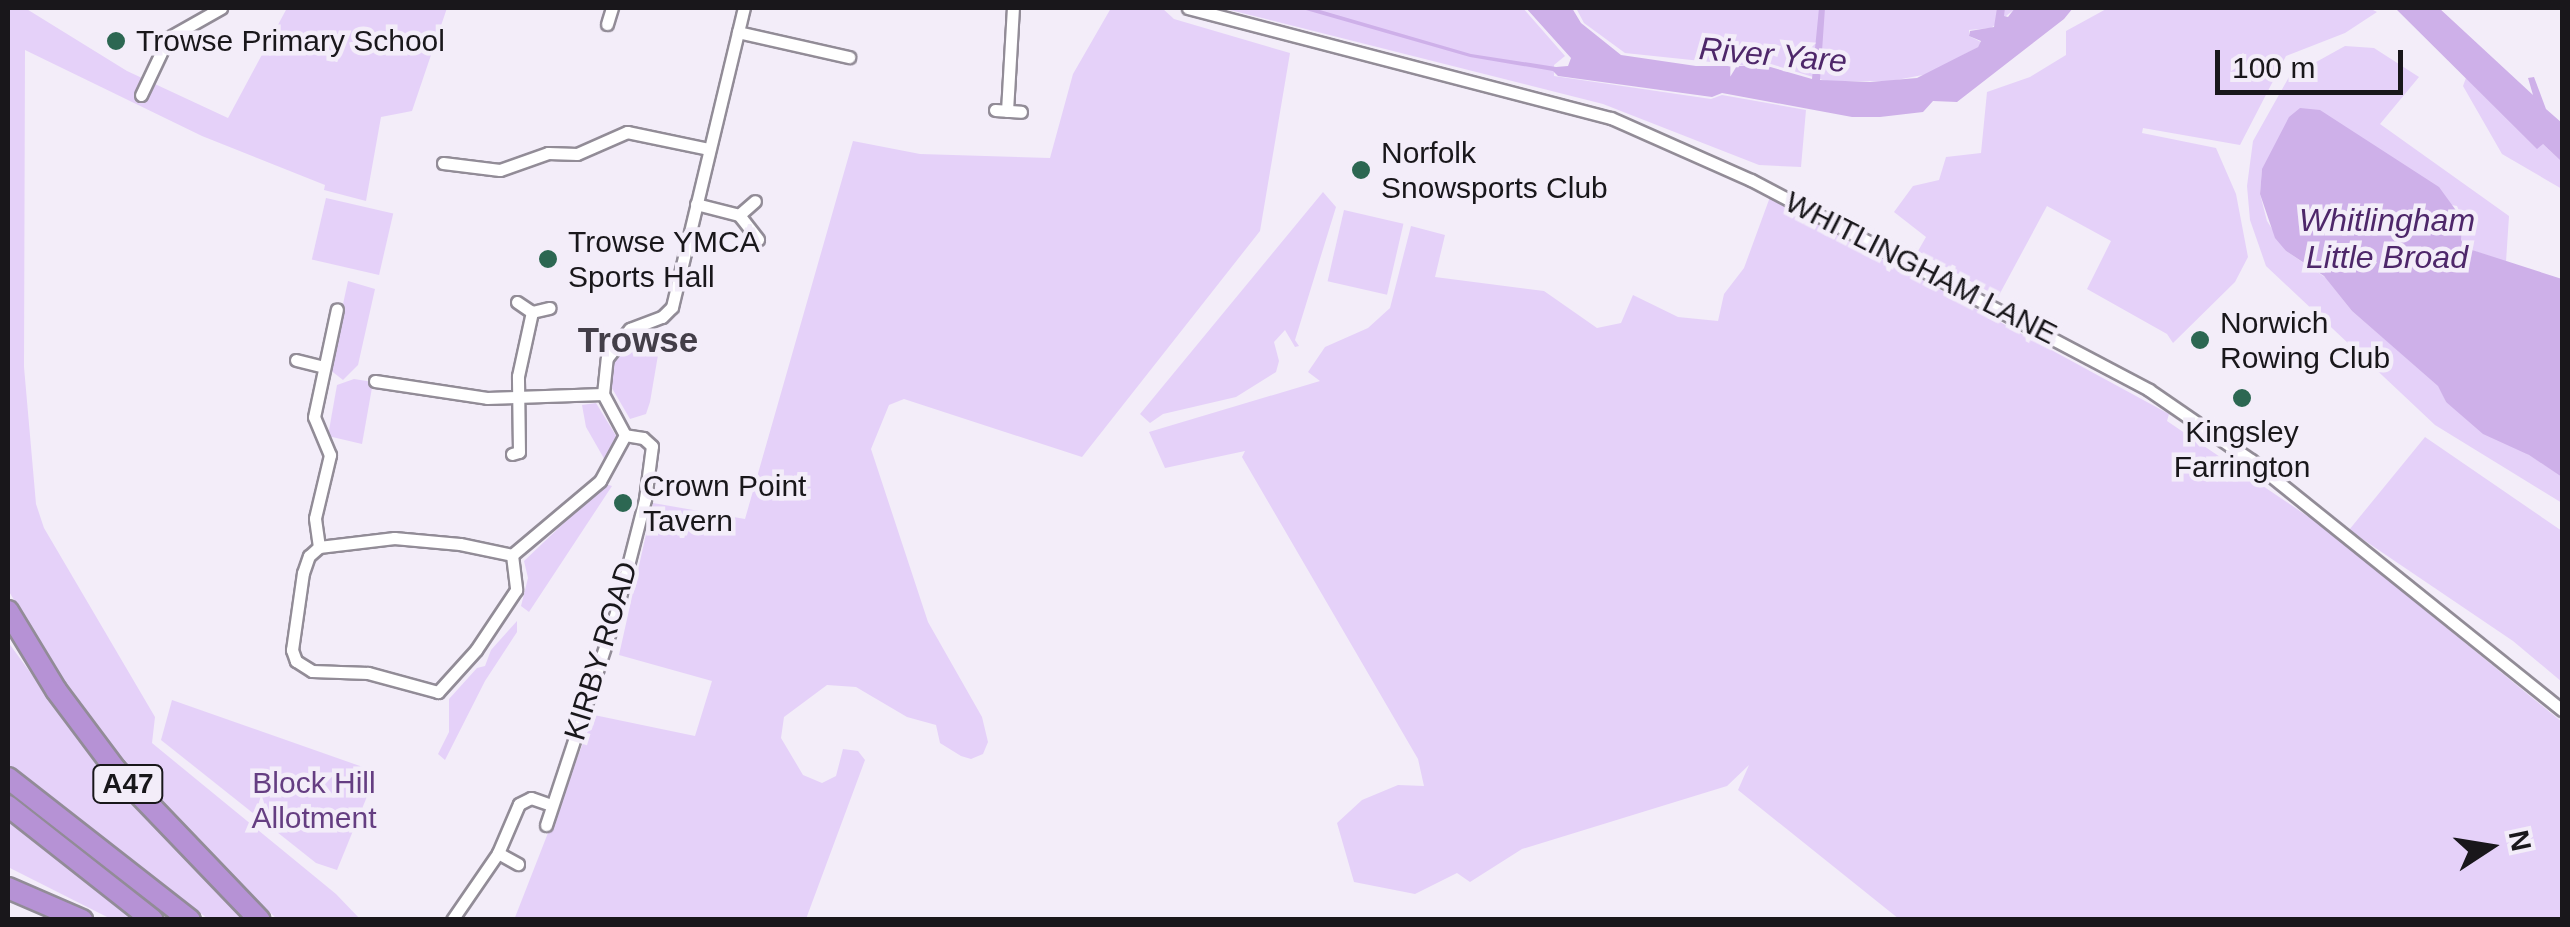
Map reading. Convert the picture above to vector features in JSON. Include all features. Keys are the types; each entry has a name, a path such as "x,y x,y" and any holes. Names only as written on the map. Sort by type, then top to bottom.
{"highway":[{"name":"A47","path":"8,610 56,690 115,769 260,920"},
{"name":"A47","path":"8,778 190,920"},
{"path":"8,806 153,920"},
{"path":"8,888 82,920"}],"street":[{"path":"141,95 168,38 222,8"},
{"path":"607,24 612,8"},
{"path":"512,555 600,481 625,435 603,394 604,368 612,347 630,330 656,319 672,306 744,8"},
{"path":"1008,111 1013,8"},
{"name":"WHITLINGHAM LANE","path":"1188,8 1611,118 1751,180 2149,390 2251,460 2562,710"},
{"path":"738,32 849,58"},
{"path":"443,163 500,170 548,153 578,154 627,132 709,149"},
{"path":"740,215 755,201"},
{"path":"696,204 740,215 758,239"},
{"path":"517,302 532,312 550,308"},
{"path":"320,547 315,518 330,455 314,417 337,308"},
{"path":"512,454 519,452 517,399 532,312"},
{"path":"296,360 324,367"},
{"path":"375,381 457,396 517,399 603,394"},
{"name":"KIRBY ROAD","path":"546,824 594,686 644,499 652,446 642,438 625,435"},
{"path":"394,538 448,542 512,555 516,590 476,650 438,692 368,672 312,671 296,661 292,650 303,572 310,556 320,547 394,538"},
{"path":"452,920 498,853 522,802 531,798 551,806"},
{"path":"498,853 518,864"}],"green space":[{"path":"8,8 25,8 127,71 228,118 287,8 447,8 412,111 381,117 366,201 324,190 325,185 202,136 25,50 24,367 36,504 44,528 155,717 152,743 336,894 360,919 277,919 238,883 122,760 63,681 8,590"},
{"path":"1111,8 1162,8 1174,19 1290,53 1260,231 1082,457 904,399 889,405 871,449 928,622 982,717 988,742 983,754 971,759 961,756 940,743 936,725 907,717 856,687 827,685 784,717 781,738 803,775 822,783 836,776 843,749 858,751 865,760 806,919 514,920 594,715 695,736 712,681 619,655 653,503 745,519 853,141 920,154 1050,158 1073,74"},
{"path":"1222,8 1523,8 1565,56 1554,65 1554,76 1711,99 1722,95 1806,110 1801,167 1759,165 1603,104"},
{"path":"1576,8 2016,8 1991,28 1969,30 1969,36 1981,42 1978,47 1928,74 1891,81 1826,81 1771,64 1749,66 1625,53 1584,23"},
{"path":"2108,8 2369,8 2377,12 2345,33 2286,56 2240,145 2143,128 2142,133 2216,148 2236,194 2248,257 2235,282 2173,343 2167,334 2087,289 2111,241 2047,206 1998,297 1918,251 1926,237 1894,212 1913,186 1939,180 1946,157 1981,153 1987,92 2030,77 2066,55 2066,31"},
{"path":"2345,46 2374,48 2419,77 2380,124 2509,216 2506,262 2466,248 2461,240 2463,220 2457,206 2262,169 2260,194 2267,221 2286,251 2326,278 2352,311 2439,386 2446,402 2562,476 2562,503 2435,425 2266,266 2250,220 2247,186 2253,141 2289,77"},
{"path":"2466,78 2537,148 2542,143 2562,162 2562,189 2502,154 2463,86"},
{"path":"1323,192 1336,207 1295,340 1299,346 1295,347 1285,330 1274,342 1279,361 1276,372 1236,397 1163,414 1150,423 1140,414"},
{"path":"1770,197 2169,414 2167,421 2322,526 2562,722 2562,919 1899,919 1738,790 1749,765 1727,786 1522,849 1470,882 1457,873 1415,894 1354,882 1337,823 1362,800 1398,785 1424,786 1418,759 1242,457 1245,451 1165,468 1149,432 1320,381 1308,372 1325,347 1368,328 1390,308 1411,226 1445,235 1435,277 1544,291 1597,328 1621,323 1633,295 1678,317 1718,321 1724,294 1744,268"},
{"path":"326,198 393,214 379,275 312,259"},
{"path":"1344,210 1403,224 1387,295 1328,281"},
{"path":"348,281 375,289 358,365 343,380 329,369"},
{"path":"652,329 658,355 650,402 646,414 630,419 609,383 615,353 626,341"},
{"path":"354,379 373,382 362,444 328,436 337,385"},
{"path":"596,403 618,439 606,462 586,427 582,405"},
{"path":"2425,437 2562,531 2562,682 2513,641 2349,530"},
{"path":"605,484 612,486 529,612 521,606 528,578 524,561"},
{"path":"517,621 517,632 485,681 445,760 438,754 449,732 449,699 477,668 485,666 491,650"},
{"path":"8,642 106,776 243,919 208,919 8,765"},
{"name":"Block Hill Allotment","path":"172,700 377,772 337,870 316,863 161,740"},
{"path":"8,821 133,919 111,919 8,867"}],"water":[{"path":"1299,8 1313,8 1471,54 1556,67 1568,66 1571,58 1526,8 1572,8 1581,23 1621,55 1696,66 1767,66 1812,79 1819,8 1825,8 1820,80 1870,82 1917,78 1978,47 1981,41 1969,36 1970,31 1994,27 1997,8 2005,8 2004,16 2008,17 2015,8 2073,8 1957,102 1933,101 1923,112 1852,117 1722,93 1712,97 1558,76 1553,71 1470,57"},
{"path":"2395,8 2439,8 2533,95 2528,78 2534,77 2546,109 2562,123 2562,162 2543,144 2537,149"},
{"name":"Whitlingham Little Broad","path":"2300,108 2320,110 2439,187 2463,220 2461,240 2466,248 2562,279 2562,477 2529,455 2483,434 2446,402 2438,386 2352,311 2324,276 2286,251 2275,238 2260,194 2262,169 2289,117"}],"place":[{"name":"Trowse Primary School","path":"116,41"},
{"name":"Norfolk Snowsports Club","path":"1361,170"},
{"name":"Trowse YMCA Sports Hall","path":"548,259"},
{"name":"Norwich Rowing Club","path":"2200,340"},
{"name":"Kingsley Farrington","path":"2242,398"},
{"name":"Crown Point Tavern","path":"623,503"}],"district":[{"name":"Trowse","path":"638,340"}],"water label":[{"name":"River Yare","path":"1773,55"}]}
